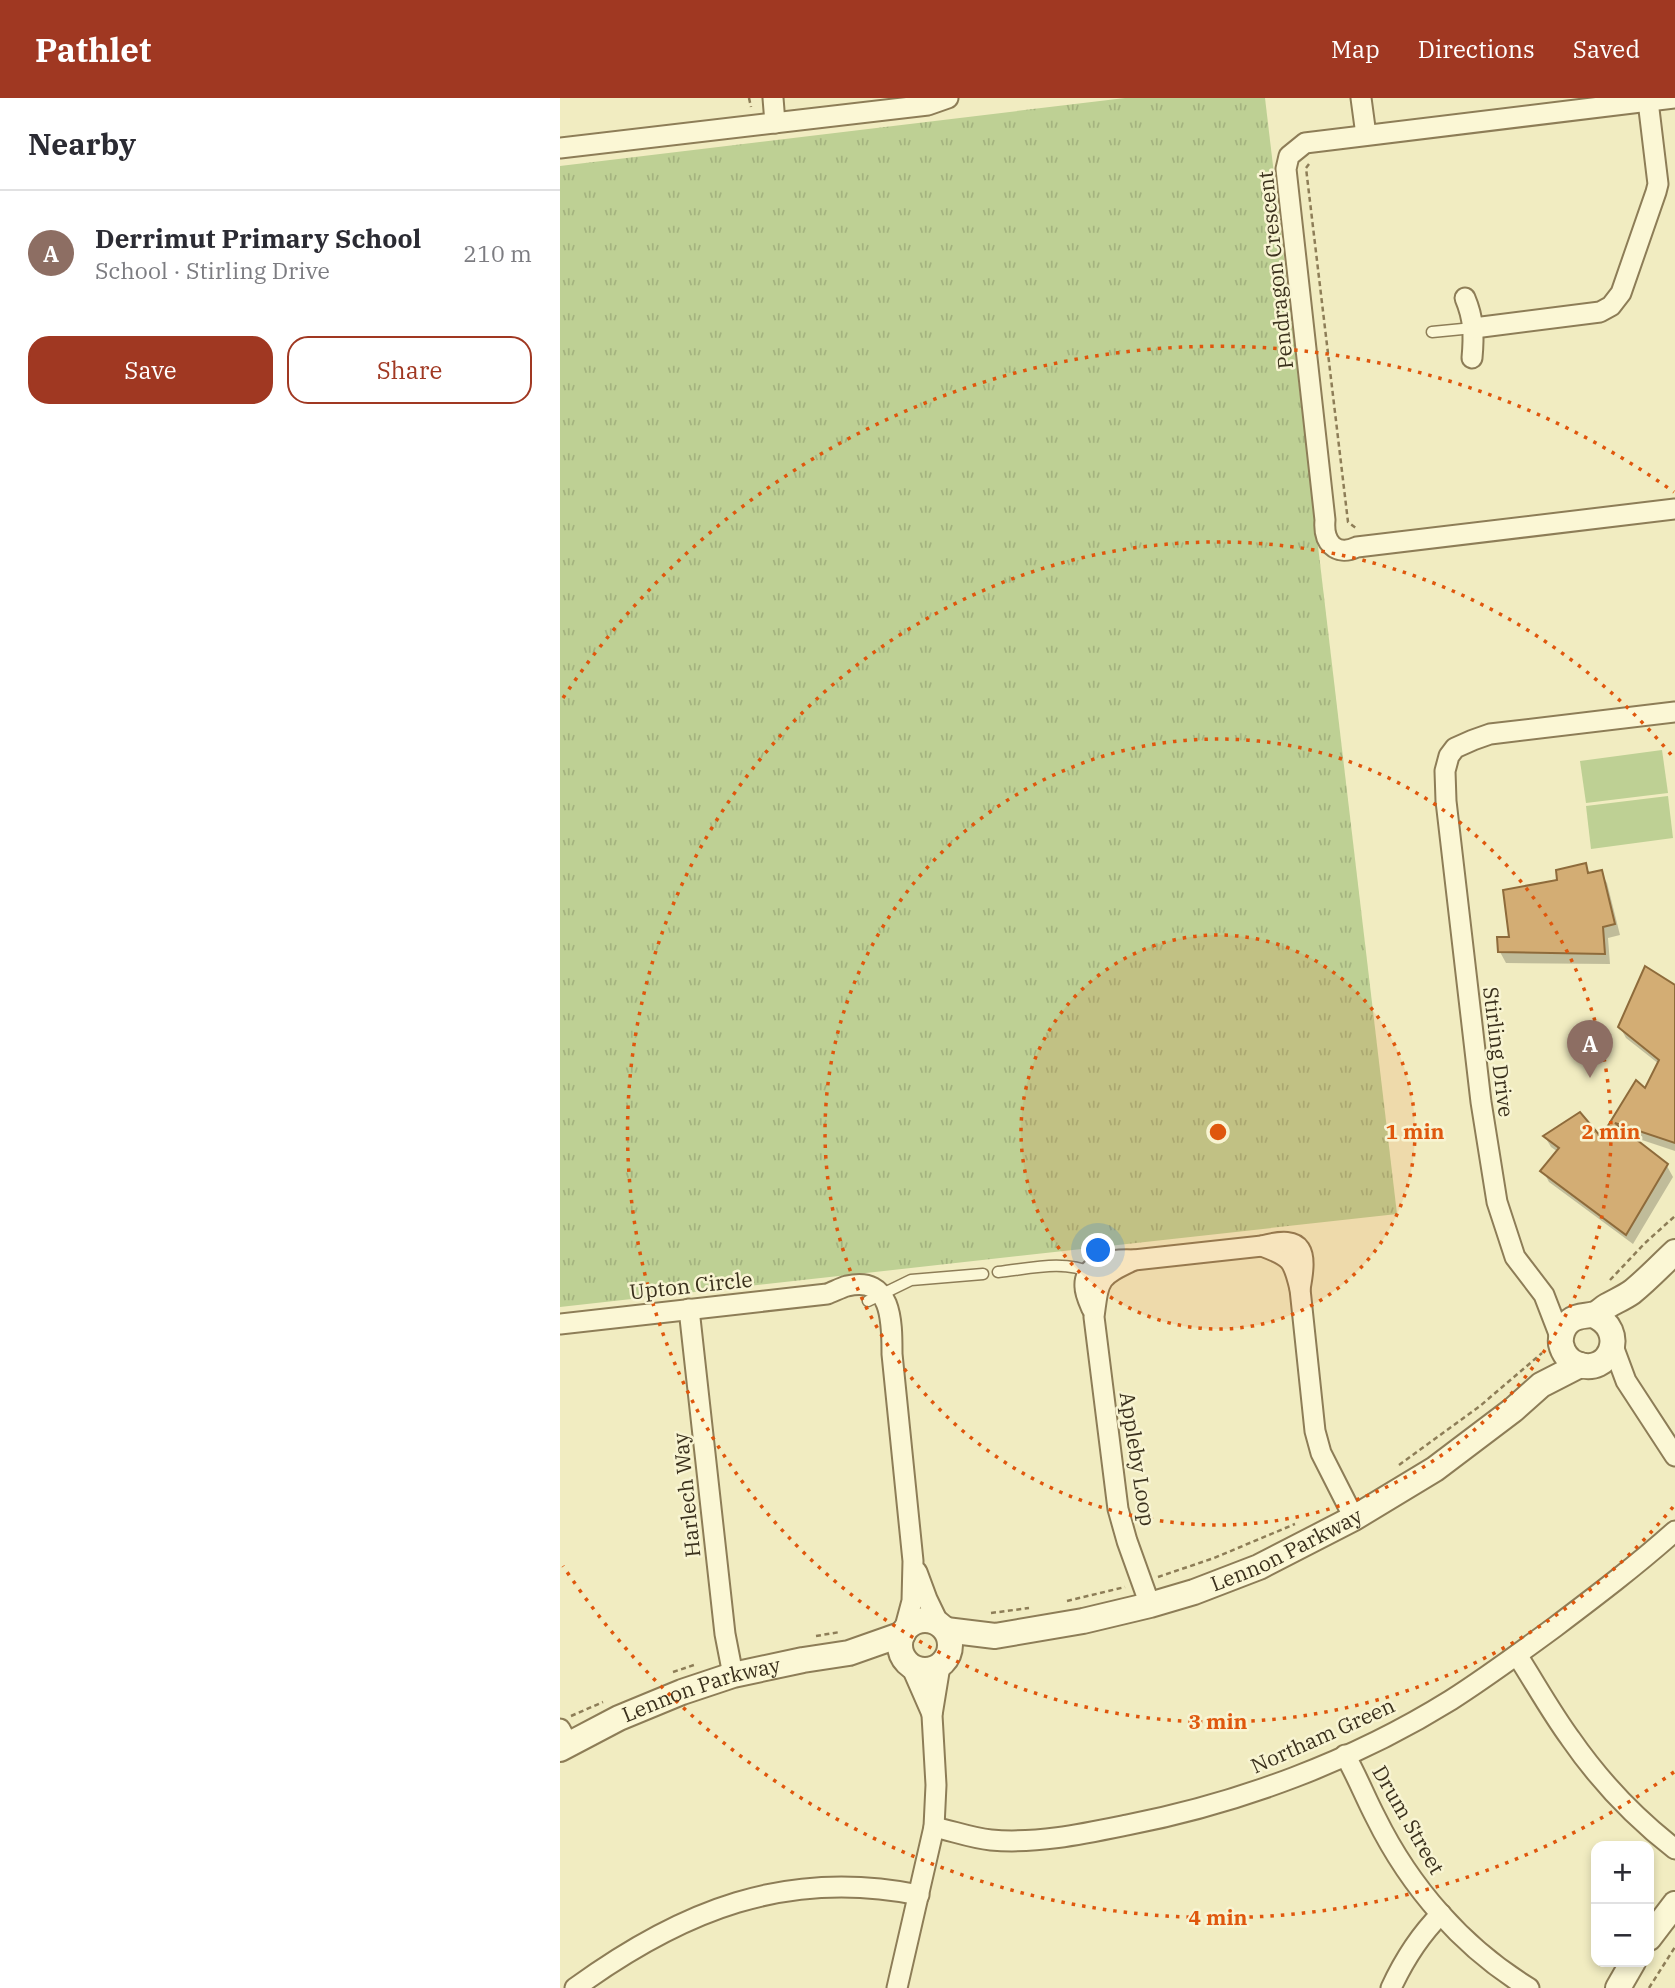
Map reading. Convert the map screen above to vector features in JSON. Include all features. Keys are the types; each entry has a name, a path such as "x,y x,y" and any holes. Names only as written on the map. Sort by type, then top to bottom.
{"street":[{"path":"773,98 775,123"},
{"path":"560,148 929,105 948,98"},
{"path":"1361,98 1366,135"},
{"name":"Pendragon Crescent","path":"1358,539 1345,543 1325,520 1286,169 1289,156 1305,144 1674,98"},
{"path":"1474,328 1586,314 1605,310 1616,301 1658,184 1648,101"},
{"path":"1465,298 1474,328 1472,358"},
{"path":"1358,539 1675,509"},
{"name":"Stirling Drive","path":"1591,1314 1568,1310 1544,1295 1516,1257 1505,1231 1494,1189 1481,1102 1446,801 1446,771 1449,756 1455,748 1490,734 1675,712"},
{"path":"1095,1275 1107,1261 1117,1259 1134,1260 1262,1246 1293,1252 1300,1289 1315,1431 1321,1453 1354,1518"},
{"name":"Lennon Parkway","path":"942,1627 1083,1621 1146,1594 1194,1592 1259,1567 1354,1518 1436,1469 1541,1385 1555,1362 1556,1344 1573,1318 1591,1314 1620,1287 1675,1252"},
{"name":"Appleby Loop","path":"1095,1275 1085,1277 1085,1289 1094,1317 1118,1509 1146,1594"},
{"name":"Lennon Parkway","path":"1541,1385 1606,1359 1613,1342 1620,1287"},
{"name":"Upton Circle","path":"560,1324 827,1294 874,1297"},
{"name":"Stirling Drive","path":"1544,1295 1556,1344"},
{"path":"874,1297 892,1354 914,1561 912,1601 900,1647 932,1714"},
{"name":"Harlech Way","path":"689,1309 730,1665"},
{"path":"1591,1314 1607,1323 1626,1381 1675,1456"},
{"path":"1556,1344 1567,1357 1583,1366 1626,1381"},
{"name":"Northam Green","path":"934,1827 978,1838 1006,1841 1044,1839 1178,1814 1290,1779 1345,1755 1450,1701 1600,1593 1675,1531"},
{"path":"897,1988 934,1827 936,1785 932,1714 943,1663 951,1644 927,1600 914,1561"},
{"path":"903,1633 916,1622 924,1620 942,1627"},
{"name":"Lennon Parkway","path":"943,1663 991,1625"},
{"name":"Lennon Parkway","path":"564,1735 620,1718 682,1692 730,1665 803,1660 846,1642 903,1633"},
{"name":"Lennon Parkway","path":"846,1642 908,1663"},
{"path":"1517,1655 1571,1740 1602,1780 1639,1818 1675,1849"},
{"path":"908,1663 926,1671 943,1663"},
{"name":"Drum Street","path":"1345,1755 1377,1820 1407,1872 1441,1914 1475,1948 1529,1988"},
{"path":"575,1988 620,1956 663,1931 700,1914 748,1899 788,1891 831,1887 872,1888 919,1895"},
{"path":"1654,1931 1675,1904"},
{"path":"1391,1988 1411,1949 1441,1914"},
{"path":"1618,1988 1630,1967"}],"lane":[{"path":"1432,332 1474,328"},
{"path":"999,1272 1076,1266 1095,1275"},
{"path":"874,1297 911,1280 983,1273"}],"path":[{"path":"1313,158 1306,168 1348,522 1358,539"},
{"path":"1620,1287 1645,1243 1675,1216"},
{"path":"1398,1466 1480,1406 1556,1344"},
{"path":"1066,1602 1146,1594 1214,1558 1304,1520"},
{"path":"991,1625 1031,1608"},
{"path":"816,1636 846,1642"},
{"path":"665,1675 730,1665"},
{"path":"564,1735 606,1700"},
{"path":"1649,1988 1675,1947"}],"green space":[{"path":"1125,98 1265,98 1397,1214 560,1307 560,166"},
{"path":"1662,750 1668,793 1586,803 1580,761"},
{"path":"1668,796 1673,838 1591,849 1586,806"}],"building":[{"path":"1586,863 1588,873 1602,870 1615,924 1603,927 1605,954 1498,952 1497,937 1509,937 1503,890 1557,880 1556,870"},
{"path":"1645,966 1675,985 1675,1143 1615,1123 1668,1164 1626,1235 1540,1171 1559,1148 1543,1136 1580,1112 1601,1137 1636,1080 1645,1088 1659,1060 1618,1027"}],"place":[{"name":"Derrimut Primary School","path":"1590,1078"}]}
